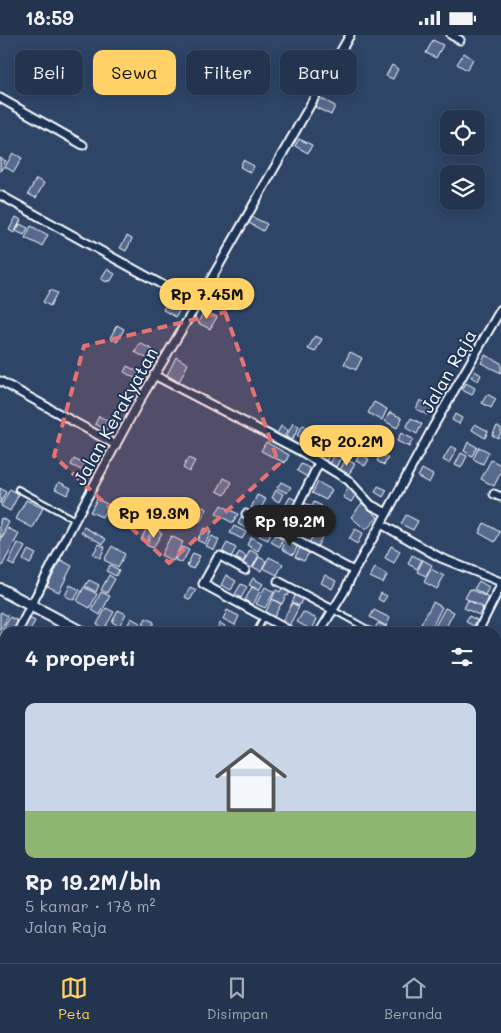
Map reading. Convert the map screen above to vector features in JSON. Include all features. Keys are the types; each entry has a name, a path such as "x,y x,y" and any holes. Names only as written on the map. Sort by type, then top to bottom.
{"street":[{"name":"Jalan Kerakyatan","path":"20,627 75,520 154,375 197,304 350,35"},
{"path":"451,35 460,40"},
{"path":"0,98 83,145"},
{"path":"0,195 197,304"},
{"name":"Jalan Raja","path":"323,627 344,592 433,427 501,309"},
{"path":"154,375 295,448 348,480 371,505 387,513"},
{"path":"0,381 116,445"},
{"path":"284,533 319,463"},
{"path":"246,514 354,571"},
{"path":"381,524 441,557 501,584 480,627"},
{"path":"245,570 220,556 202,584 283,627"},
{"path":"278,581 333,610"},
{"path":"0,589 71,627"}],"lane":[{"path":"18,489 75,520"},
{"path":"333,610 364,627"},
{"path":"259,627 264,617"}],"highlighted area":[{"path":"225,312 279,464 169,563 54,456 84,346"}],"building":[{"path":"433,40 443,45 436,58 426,53"},
{"path":"464,53 473,59 467,70 457,64"},
{"path":"392,65 398,69 393,79 386,76"},
{"path":"320,98 335,106 331,115 315,107"},
{"path":"299,139 312,145 308,153 295,146"},
{"path":"13,153 22,158 14,172 5,167"},
{"path":"0,158 6,161 0,172"},
{"path":"243,160 254,166 251,173 240,167"},
{"path":"36,179 44,183 36,198 28,194"},
{"path":"16,217 21,220 14,233 9,230"},
{"path":"252,217 267,224 263,231 249,223"},
{"path":"20,224 28,228 24,235 16,231"},
{"path":"31,226 48,235 42,246 25,238"},
{"path":"127,236 132,239 126,251 120,248"},
{"path":"107,269 115,274 110,282 101,279"},
{"path":"50,290 57,293 50,306 43,302"},
{"path":"218,293 227,298 221,308 212,303"},
{"path":"167,302 180,309 176,317 163,310"},
{"path":"204,311 217,317 210,329 198,323"},
{"path":"117,325 124,329 117,342 110,338"},
{"path":"315,336 322,339 315,352 308,349"},
{"path":"140,343 153,350 148,359 135,352"},
{"path":"350,352 362,358 356,370 344,364"},
{"path":"485,355 501,363 501,373 481,363"},
{"path":"176,357 188,364 179,382 167,375"},
{"path":"127,366 141,373 138,380 124,372"},
{"path":"475,371 481,375 478,381 471,377"},
{"path":"466,383 475,388 472,395 462,390"},
{"path":"487,394 496,399 491,408 482,403"},
{"path":"420,400 432,406 427,415 416,409"},
{"path":"374,402 387,409 382,420 368,413"},
{"path":"390,412 402,418 397,428 385,421"},
{"path":"455,414 462,418 459,424 452,420"},
{"path":"99,416 111,423 107,430 95,424"},
{"path":"411,418 422,424 417,434 406,428"},
{"path":"293,423 299,427 292,440 286,437"},
{"path":"475,424 488,431 485,438 472,430"},
{"path":"303,425 307,427 302,438 297,435"},
{"path":"281,426 288,430 283,439 276,435"},
{"path":"497,426 501,428 498,438 492,435"},
{"path":"401,433 413,439 409,447 397,441"},
{"path":"313,435 319,438 313,449 307,446"},
{"path":"320,437 327,440 318,457 311,454"},
{"path":"358,437 368,442 362,454 352,448"},
{"path":"266,442 289,455 285,463 261,451"},
{"path":"468,442 477,447 472,456 464,451"},
{"path":"451,446 457,449 449,463 443,460"},
{"path":"479,447 489,452 483,464 473,459"},
{"path":"324,451 330,453 326,461 320,458"},
{"path":"336,451 343,454 336,467 330,464"},
{"path":"461,453 467,456 461,468 455,465"},
{"path":"360,454 369,459 365,466 356,461"},
{"path":"380,454 388,458 384,465 377,461"},
{"path":"188,458 195,461 189,472 183,468"},
{"path":"74,459 88,466 85,472 71,465"},
{"path":"346,459 355,464 349,474 340,470"},
{"path":"491,460 501,465 501,472 494,486 481,479"},
{"path":"301,464 313,470 309,478 297,471"},
{"path":"422,469 433,475 429,483 418,477"},
{"path":"224,478 232,482 225,495 217,491"},
{"path":"59,482 71,488 67,495 55,489"},
{"path":"281,482 291,487 287,493 277,488"},
{"path":"318,482 332,490 326,500 312,493"},
{"path":"378,486 387,490 383,497 375,492"},
{"path":"349,487 357,493 351,502 343,497"},
{"path":"0,488 6,492 0,504"},
{"path":"10,489 19,494 10,511 1,506"},
{"path":"276,490 283,494 279,502 272,498"},
{"path":"257,495 266,499 259,512 251,508"},
{"path":"290,497 298,501 293,510 285,506"},
{"path":"97,499 109,505 102,517 90,512"},
{"path":"26,500 43,508 33,528 16,519"},
{"path":"192,502 207,509 200,522 186,514"},
{"path":"314,502 322,506 317,517 309,513"},
{"path":"305,503 311,506 306,516 300,513"},
{"path":"362,503 378,517 366,530 351,517"},
{"path":"221,505 238,514 233,523 216,514"},
{"path":"269,507 277,511 271,522 263,518"},
{"path":"150,508 163,514 159,522 147,515"},
{"path":"242,515 259,524 255,533 238,524"},
{"path":"406,515 418,521 413,530 401,524"},
{"path":"1,518 9,522 0,539 0,521"},
{"path":"297,520 303,524 298,534 291,531"},
{"path":"484,523 500,532 495,542 479,533"},
{"path":"234,526 246,532 242,539 230,533"},
{"path":"84,527 106,539 103,544 81,532"},
{"path":"147,527 152,530 146,542 141,540"},
{"path":"8,528 19,534 2,566 0,565 0,542"},
{"path":"204,528 211,532 205,544 197,540"},
{"path":"155,529 162,533 153,548 146,545"},
{"path":"355,529 363,533 357,544 349,539"},
{"path":"262,530 271,534 268,540 259,536"},
{"path":"315,533 322,537 317,547 309,543"},
{"path":"275,535 283,540 280,547 271,542"},
{"path":"171,536 183,542 173,561 161,555"},
{"path":"212,536 219,540 214,550 206,546"},
{"path":"251,537 262,543 258,551 247,545"},
{"path":"286,540 298,546 293,555 282,549"},
{"path":"18,543 25,547 14,566 8,563"},
{"path":"227,543 236,548 231,557 222,552"},
{"path":"99,544 105,547 100,558 93,554"},
{"path":"112,546 125,554 118,567 104,560"},
{"path":"391,546 400,551 394,563 385,558"},
{"path":"182,547 189,550 182,563 175,560"},
{"path":"300,548 309,553 304,561 295,557"},
{"path":"28,550 36,554 30,564 23,560"},
{"path":"250,550 259,555 252,568 243,564"},
{"path":"239,552 246,556 243,562 236,558"},
{"path":"193,553 200,556 193,569 187,566"},
{"path":"412,555 422,560 417,569 408,564"},
{"path":"259,557 266,561 261,571 253,567"},
{"path":"269,557 283,564 277,575 263,568"},
{"path":"61,560 72,566 59,592 47,586"},
{"path":"423,560 432,565 426,576 417,572"},
{"path":"110,565 119,570 116,576 106,571"},
{"path":"375,568 387,575 383,583 370,577"},
{"path":"431,569 444,576 437,589 424,582"},
{"path":"109,575 115,579 107,593 101,590"},
{"path":"226,575 236,581 231,590 221,585"},
{"path":"325,575 336,581 332,589 321,583"},
{"path":"253,578 263,584 259,590 249,585"},
{"path":"89,580 99,585 96,592 85,586"},
{"path":"479,581 489,587 485,595 474,589"},
{"path":"241,584 247,587 241,598 235,594"},
{"path":"70,585 80,590 74,600 65,596"},
{"path":"283,586 291,589 282,604 272,599 276,590 280,592"},
{"path":"84,587 97,594 90,608 77,601"},
{"path":"190,587 196,590 190,600 185,597"},
{"path":"252,587 260,591 253,605 245,600"},
{"path":"265,587 274,592 265,608 256,604"},
{"path":"470,589 491,599 486,609 465,598"},
{"path":"101,592 110,596 100,615 92,610"},
{"path":"381,593 387,596 383,602 378,599"},
{"path":"296,594 303,598 299,606 292,602"},
{"path":"272,599 281,604 274,617 265,613"},
{"path":"468,600 483,608 479,615 464,608"},
{"path":"433,602 442,607 432,627 421,624"},
{"path":"292,603 299,607 289,627 281,624"},
{"path":"106,608 114,612 105,627 97,624"},
{"path":"445,608 454,612 446,627 435,627"},
{"path":"118,610 126,614 119,626 112,622"},
{"path":"227,610 239,616 235,625 223,619"},
{"path":"374,610 390,618 386,626 370,617"},
{"path":"303,612 317,619 313,627 306,627 297,622"},
{"path":"0,613 8,616 2,627 0,627"},
{"path":"469,616 477,620 474,626 466,622"},
{"path":"10,617 20,622 17,627 4,627"},
{"path":"27,617 35,621 32,627 22,627"},
{"path":"131,618 140,623 138,627 127,627"},
{"path":"146,618 154,622 152,627 142,627"},
{"path":"220,623 225,626 225,627 218,627"},
{"path":"378,623 387,627 376,627"}]}
